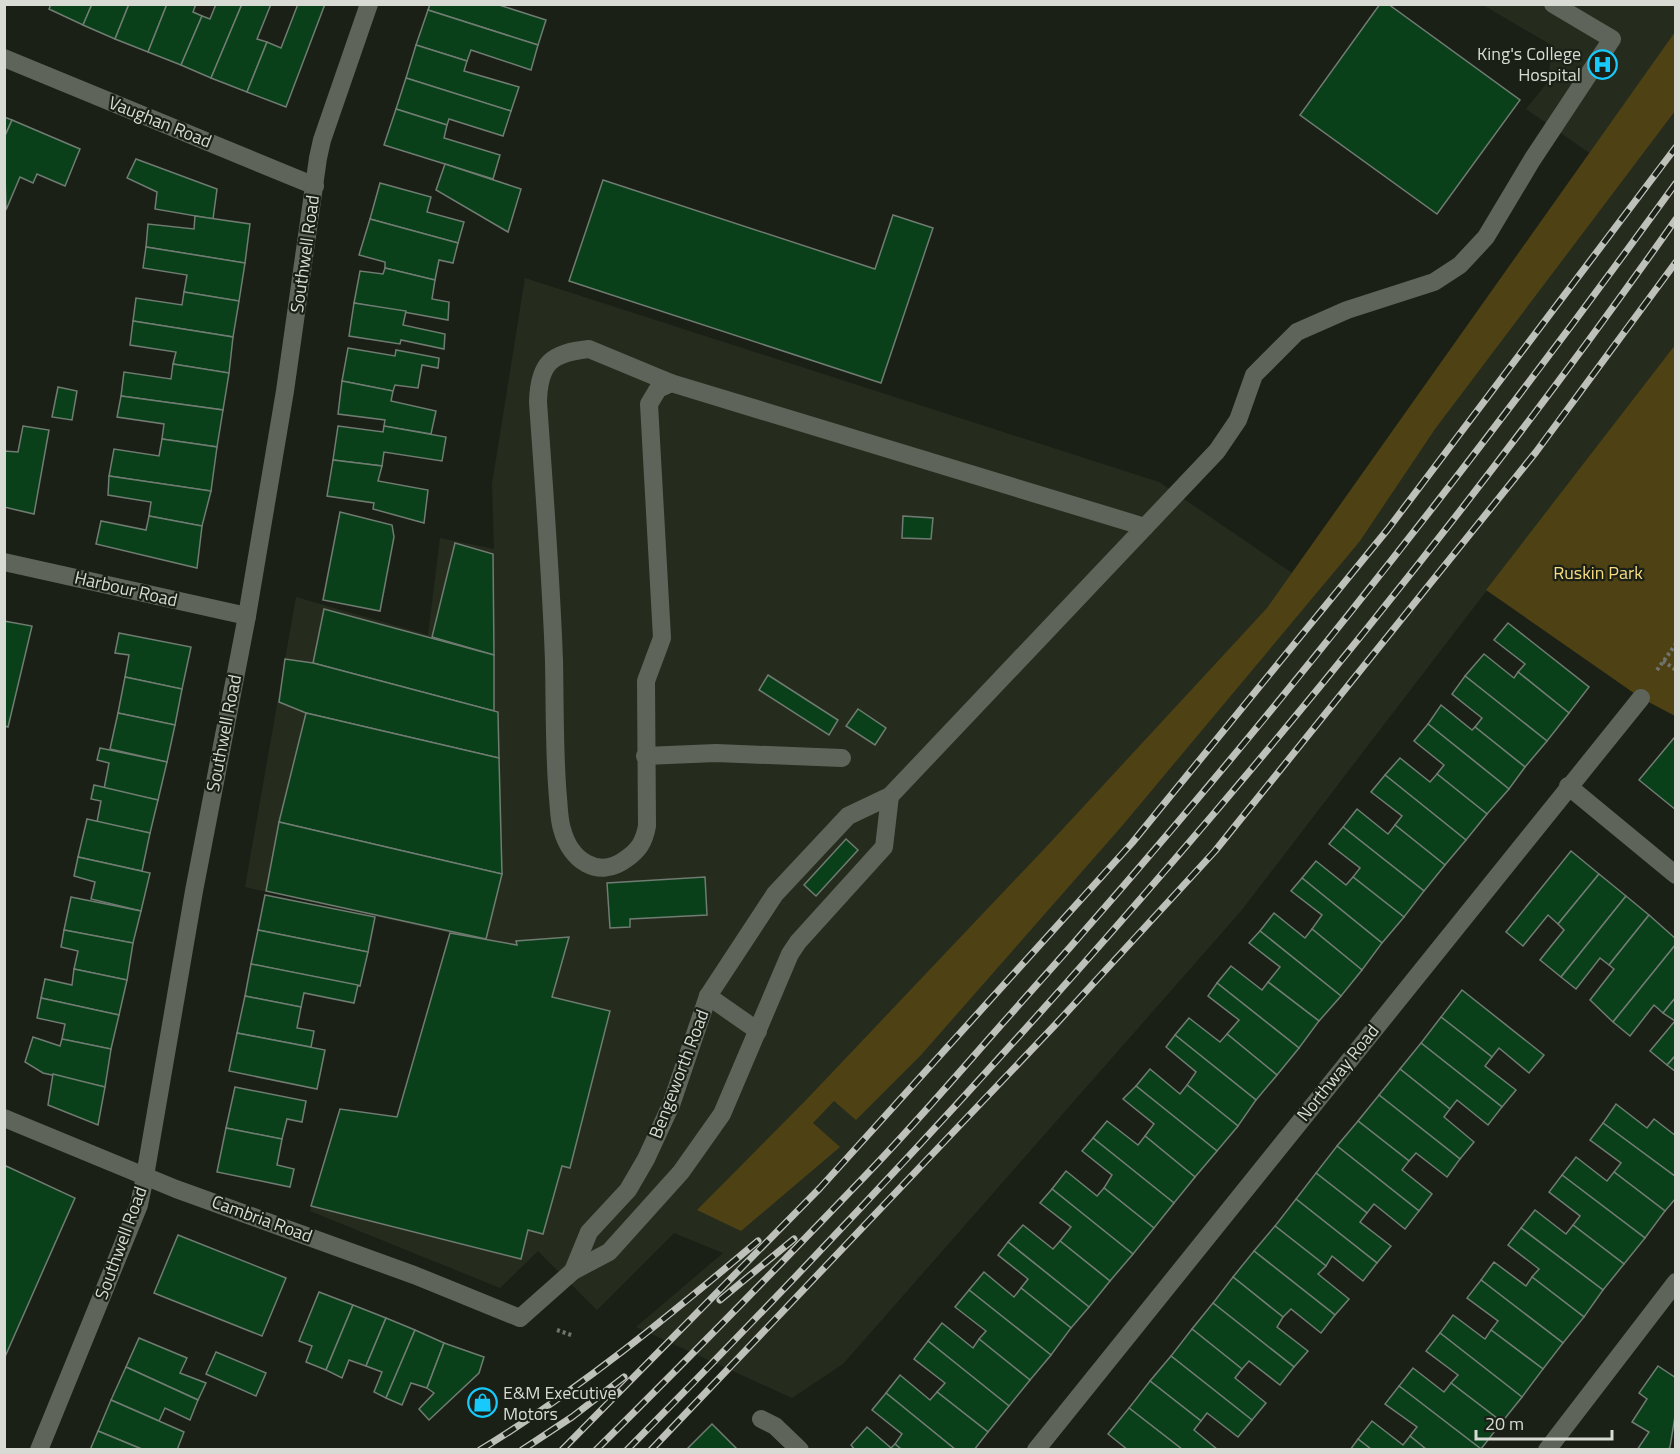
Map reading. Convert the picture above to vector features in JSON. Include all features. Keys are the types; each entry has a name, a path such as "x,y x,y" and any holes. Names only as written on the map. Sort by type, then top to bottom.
{"street":[{"name":"Southwell Road","path":"39,1449 139,1204 194,891 247,616 285,391 322,140 369,4"},
{"path":"890,796 1217,451 1238,420 1254,375 1297,332 1347,310 1434,282 1460,266 1486,237 1532,160 1612,39 1553,4"},
{"name":"Vaughan Road","path":"4,58 315,186"},
{"path":"671,383 658,389 649,404 662,638 646,681 647,826 644,842 620,864 603,870 592,868 568,843 561,829 557,783 552,594 538,402 540,374 556,356 567,351 589,349 671,383 1145,527"},
{"name":"Harbour Road","path":"4,562 247,616"},
{"name":"Northway Road","path":"1036,1449 1641,698"},
{"path":"645,756 716,753 842,758"},
{"path":"1568,786 1676,875"},
{"name":"Bengeworth Road","path":"573,1271 589,1232 628,1190 646,1159 671,1105 708,996 775,894 848,816 890,796"},
{"name":"Bengeworth Road","path":"520,1318 573,1271 609,1252 681,1172 722,1114 798,942 884,848 890,796"},
{"path":"708,996 758,1031"},
{"name":"Cambria Road","path":"4,1118 145,1176 414,1275 520,1318"},
{"path":"1547,1449 1676,1282"},
{"path":"761,1419 775,1426 800,1449"}],"path":[{"path":"1663,661 1676,670"},
{"path":"549,1327 574,1336"}],"shaded area":[{"path":"1483,5 1675,5 1675,345 1241,911 843,1364 792,1398 636,1327 723,1253 674,1233 597,1310 538,1251 500,1288 310,1211 340,1109 397,1117 449,933 245,887 296,597 428,635 440,538 494,549 492,484 525,278 1159,482 1292,573 1591,154 1526,109 1547,83 1553,46"}],"green space":[{"path":"1675,32 1675,111 1435,429 1360,541 1122,826 921,1055 856,1120 834,1101 813,1123 840,1147 741,1231 697,1210 807,1099 1047,846 1267,608"},
{"name":"Ruskin Park","path":"1675,345 1675,716 1641,698 1486,590"}],"building":[{"path":"51,4 92,4 83,25 49,9"},
{"path":"92,4 129,4 115,39 83,25"},
{"path":"129,4 167,4 148,52 115,39"},
{"path":"167,4 196,4 193,12 202,16 181,65 148,52"},
{"path":"216,4 242,4 211,78 181,65 202,16 210,19"},
{"path":"242,4 271,4 257,39 267,42 247,92 211,78"},
{"path":"298,4 325,4 286,107 247,92 267,42 281,48"},
{"path":"430,4 496,4 546,20 538,45 428,10"},
{"path":"1380,4 1388,4 1520,100 1437,214 1300,115"},
{"path":"428,10 538,45 531,70 471,50 467,61 416,45"},
{"path":"416,45 467,61 464,71 519,87 511,111 406,78"},
{"path":"406,78 511,111 503,136 449,119 447,125 396,109"},
{"path":"396,109 447,125 444,138 500,155 493,179 384,145"},
{"path":"4,117 12,120 4,138"},
{"path":"12,120 80,149 65,186 37,174 33,183 20,177 6,210 4,138"},
{"path":"136,159 217,189 213,219 155,209 157,192 127,178"},
{"path":"445,164 521,189 508,232 436,190"},
{"path":"603,180 875,269 893,215 933,228 881,383 569,281"},
{"path":"380,183 431,197 427,212 464,222 458,243 370,219"},
{"path":"195,216 250,224 245,263 146,247 148,224 194,229"},
{"path":"370,219 458,243 453,263 439,260 435,280 385,268 385,262 359,255"},
{"path":"146,247 245,263 239,301 184,292 187,275 143,268"},
{"path":"385,268 435,280 432,299 449,302 448,320 354,303 360,271 383,274"},
{"path":"184,292 239,301 233,337 133,321 136,298 182,305"},
{"path":"354,303 406,311 403,325 445,334 444,349 401,340 400,344 349,336"},
{"path":"133,321 233,337 229,373 173,364 176,352 130,345"},
{"path":"348,348 395,356 396,350 439,358 438,368 422,365 418,388 395,385 393,391 342,381"},
{"path":"173,364 229,373 223,410 121,396 124,372 171,379"},
{"path":"342,381 393,391 391,401 436,411 431,434 384,426 385,420 338,414"},
{"path":"58,387 77,391 72,420 52,417"},
{"path":"121,396 223,410 217,447 162,439 164,424 117,417"},
{"path":"23,426 49,430 34,514 4,507 4,451 18,452"},
{"path":"338,426 383,432 384,426 446,437 442,461 384,452 382,466 333,460"},
{"path":"162,439 217,447 211,491 109,476 114,449 159,456"},
{"path":"333,460 382,466 378,481 428,490 424,523 373,509 374,503 327,496"},
{"path":"109,476 211,491 202,526 149,516 151,502 108,495"},
{"path":"340,512 392,525 394,537 380,611 323,600"},
{"path":"149,516 202,526 197,568 96,544 101,521 146,530"},
{"path":"903,516 933,518 931,539 902,538"},
{"path":"455,543 493,554 494,655 432,637"},
{"path":"324,609 494,655 494,711 313,663"},
{"path":"4,621 32,626 8,727 4,726"},
{"path":"1508,623 1589,687 1569,713 1518,672 1525,664 1494,640"},
{"path":"119,633 191,647 182,689 125,677 129,655 115,653"},
{"path":"1484,654 1514,678 1518,672 1569,713 1547,741 1465,676"},
{"path":"285,659 313,663 498,712 499,758 306,713 279,702"},
{"path":"768,675 838,720 829,735 759,690"},
{"path":"1465,676 1547,741 1525,767 1475,727 1482,718 1452,694"},
{"path":"125,677 182,689 175,725 118,713"},
{"path":"1441,705 1472,730 1475,727 1525,767 1509,789 1428,724"},
{"path":"858,709 886,728 875,745 846,726"},
{"path":"118,713 175,725 167,762 110,749"},
{"path":"306,713 499,758 502,874 279,822"},
{"path":"1428,724 1509,789 1487,814 1437,774 1444,765 1414,741"},
{"path":"1674,738 1676,739 1676,810 1639,780"},
{"path":"100,748 167,762 158,800 104,789 109,763 97,760"},
{"path":"1400,758 1430,782 1437,774 1487,814 1466,840 1385,775"},
{"path":"1385,775 1466,840 1445,865 1395,825 1402,816 1371,792"},
{"path":"94,785 158,800 150,833 97,822 101,801 91,799"},
{"path":"1357,809 1388,834 1395,825 1445,865 1424,891 1343,827"},
{"path":"87,819 150,833 142,871 78,857"},
{"path":"279,822 502,874 486,939 266,891"},
{"path":"1343,827 1424,891 1404,917 1353,877 1360,868 1329,844"},
{"path":"846,839 858,850 816,896 804,885"},
{"path":"1571,851 1599,874 1558,924 1548,915 1523,946 1506,932"},
{"path":"78,857 150,873 141,911 91,899 95,882 74,876"},
{"path":"1316,861 1346,885 1353,877 1404,917 1382,943 1302,878"},
{"path":"1599,874 1626,896 1561,977 1540,960 1564,930 1558,924"},
{"path":"705,877 707,915 630,919 630,927 610,928 607,883"},
{"path":"1302,878 1382,943 1362,970 1312,929 1322,915 1291,891"},
{"path":"265,895 375,917 368,952 258,930"},
{"path":"1626,896 1649,915 1609,965 1600,958 1576,989 1561,977"},
{"path":"71,897 141,911 133,943 64,930"},
{"path":"1274,913 1305,938 1312,929 1362,970 1341,996 1260,931"},
{"path":"1649,915 1676,939 1676,944 1613,1022 1590,1000 1614,969 1609,965"},
{"path":"64,930 133,943 127,980 74,969 78,951 61,947"},
{"path":"258,930 368,952 360,986 251,964"},
{"path":"1260,931 1341,996 1319,1021 1268,982 1280,967 1249,943"},
{"path":"450,933 517,945 516,941 569,937 552,997 610,1011 570,1168 562,1166 543,1234 528,1230 521,1259 311,1206 340,1109 397,1117"},
{"path":"1676,944 1676,997 1663,1013 1654,1005 1630,1036 1613,1022"},
{"path":"251,964 358,985 354,1003 304,993 301,1007 245,996"},
{"path":"1231,966 1262,990 1268,982 1319,1021 1299,1048 1217,983"},
{"path":"74,969 127,980 119,1015 41,998 45,979 72,985"},
{"path":"1217,983 1299,1048 1277,1075 1227,1034 1239,1020 1208,996"},
{"path":"1462,990 1544,1055 1529,1073 1499,1048 1492,1057 1441,1017"},
{"path":"245,996 301,1007 297,1028 314,1031 311,1047 237,1033"},
{"path":"1676,997 1676,1055 1667,1065 1650,1051 1675,1021 1663,1013"},
{"path":"41,998 119,1015 111,1049 62,1039 65,1024 37,1018"},
{"path":"1441,1017 1492,1057 1485,1066 1516,1090 1502,1107 1421,1043"},
{"path":"1189,1018 1220,1042 1227,1034 1277,1075 1256,1100 1175,1035"},
{"path":"237,1033 325,1050 317,1089 229,1071"},
{"path":"1175,1035 1256,1100 1238,1126 1187,1085 1196,1072 1166,1047"},
{"path":"33,1037 60,1046 62,1039 111,1049 105,1087 43,1073 25,1062"},
{"path":"1421,1043 1502,1107 1488,1125 1457,1100 1450,1109 1400,1069"},
{"path":"1676,1055 1676,1072 1667,1065"},
{"path":"1150,1069 1180,1094 1187,1085 1238,1126 1217,1151 1136,1086"},
{"path":"1400,1069 1450,1109 1444,1117 1474,1142 1460,1159 1379,1095"},
{"path":"53,1074 105,1087 98,1125 48,1105"},
{"path":"1136,1086 1217,1151 1195,1177 1145,1136 1154,1124 1123,1099"},
{"path":"235,1087 306,1101 302,1122 287,1119 282,1139 226,1128"},
{"path":"1379,1095 1460,1159 1447,1177 1416,1153 1409,1161 1358,1121"},
{"path":"1616,1104 1647,1128 1654,1119 1676,1136 1676,1177 1603,1123"},
{"path":"1107,1121 1138,1145 1145,1136 1195,1177 1174,1203 1093,1138"},
{"path":"1358,1121 1409,1161 1402,1170 1432,1194 1419,1211 1337,1146"},
{"path":"1603,1123 1676,1177 1676,1198 1665,1211 1614,1172 1621,1163 1590,1140"},
{"path":"226,1128 282,1139 277,1165 294,1169 290,1187 217,1172"},
{"path":"1093,1138 1174,1203 1154,1228 1104,1188 1112,1175 1082,1151"},
{"path":"1337,1146 1419,1211 1405,1229 1374,1204 1367,1213 1316,1173"},
{"path":"1576,1157 1607,1181 1614,1172 1665,1211 1645,1238 1562,1175"},
{"path":"6,1166 75,1198 4,1359 4,1170"},
{"path":"1066,1171 1097,1196 1104,1188 1154,1228 1133,1254 1052,1189"},
{"path":"1316,1173 1367,1213 1360,1222 1391,1246 1377,1263 1296,1199"},
{"path":"1562,1175 1645,1238 1624,1264 1573,1225 1580,1216 1549,1192"},
{"path":"1052,1189 1133,1254 1110,1281 1060,1241 1071,1227 1040,1203"},
{"path":"1296,1199 1377,1263 1363,1281 1332,1256 1326,1266 1275,1226"},
{"path":"1535,1210 1566,1234 1573,1225 1624,1264 1603,1290 1521,1228"},
{"path":"1023,1225 1053,1249 1060,1241 1110,1281 1089,1307 1008,1242"},
{"path":"1275,1226 1326,1266 1318,1274 1349,1299 1335,1315 1254,1251"},
{"path":"1521,1228 1603,1290 1584,1317 1532,1277 1539,1269 1508,1245"},
{"path":"178,1235 286,1278 262,1336 154,1293"},
{"path":"1008,1242 1089,1307 1071,1328 1021,1288 1028,1279 998,1255"},
{"path":"1254,1251 1335,1315 1321,1333 1291,1309 1283,1317 1233,1277"},
{"path":"1494,1262 1526,1286 1532,1277 1584,1317 1563,1343 1481,1280"},
{"path":"984,1272 1014,1297 1021,1288 1071,1328 1051,1355 969,1290"},
{"path":"1233,1277 1283,1317 1277,1327 1308,1351 1294,1367 1213,1303"},
{"path":"1481,1280 1563,1343 1543,1369 1491,1330 1498,1321 1467,1298"},
{"path":"969,1290 1051,1355 1030,1380 979,1339 986,1331 955,1307"},
{"path":"319,1292 353,1305 326,1370 306,1362 312,1346 299,1341"},
{"path":"1213,1303 1294,1367 1280,1385 1249,1361 1242,1369 1192,1329"},
{"path":"353,1305 386,1318 366,1366 349,1360 342,1378 326,1370"},
{"path":"1453,1315 1485,1339 1491,1330 1543,1369 1522,1397 1440,1333"},
{"path":"386,1318 415,1330 386,1398 374,1392 382,1372 366,1366"},
{"path":"942,1323 973,1348 979,1339 1030,1380 1009,1406 928,1341"},
{"path":"1192,1329 1242,1369 1235,1378 1266,1403 1252,1420 1171,1356"},
{"path":"415,1330 444,1343 427,1388 411,1383 402,1405 386,1398"},
{"path":"1440,1333 1522,1397 1502,1422 1451,1383 1458,1375 1426,1351"},
{"path":"139,1338 187,1358 180,1373 206,1383 198,1400 126,1367"},
{"path":"928,1341 1009,1406 988,1432 937,1392 945,1383 914,1359"},
{"path":"444,1343 484,1357 479,1373 429,1420 419,1409 434,1393 427,1388"},
{"path":"216,1352 266,1373 256,1396 206,1374"},
{"path":"1171,1356 1252,1420 1238,1437 1207,1413 1201,1421 1150,1381"},
{"path":"1658,1366 1676,1378 1676,1410 1670,1447 1668,1450 1637,1450 1649,1432 1632,1422 1647,1399 1639,1393"},
{"path":"126,1367 198,1400 190,1420 165,1408 159,1421 111,1400"},
{"path":"1413,1368 1444,1392 1451,1383 1502,1422 1481,1449 1399,1386"},
{"path":"900,1375 930,1400 937,1392 988,1432 974,1450 956,1450 886,1393"},
{"path":"1150,1381 1201,1421 1194,1430 1218,1450 1183,1450 1129,1408"},
{"path":"1399,1386 1481,1449 1427,1450 1410,1436 1417,1427 1385,1404"},
{"path":"886,1393 956,1450 902,1450 895,1444 902,1434 872,1410"},
{"path":"111,1400 184,1432 177,1450 144,1450 98,1431"},
{"path":"1129,1408 1183,1450 1128,1450 1108,1434"},
{"path":"1372,1421 1403,1445 1410,1436 1427,1450 1372,1450 1358,1439"},
{"path":"712,1424 738,1450 686,1450"},
{"path":"867,1427 891,1448 895,1444 902,1450 855,1450 851,1445"},
{"path":"98,1431 144,1450 90,1450"},
{"path":"1358,1439 1372,1450 1350,1450"}],"railway":[{"path":"562,1450 820,1188 1132,843 1388,529 1676,147"},
{"path":"596,1450 732,1314 885,1155 1190,808 1357,604 1519,396 1676,183"},
{"path":"627,1450 907,1158 1044,1008 1177,856 1308,701 1434,544 1557,383 1676,219"},
{"path":"651,1450 1056,1024 1215,851 1536,452 1676,262"},
{"path":"720,1300 794,1239"},
{"path":"480,1450 588,1377 758,1241"},
{"path":"522,1450 572,1417 624,1377"}],"place":[{"name":"King's College Hospital","path":"1602,64"},
{"name":"E&M Executive Motors","path":"482,1403"}]}
